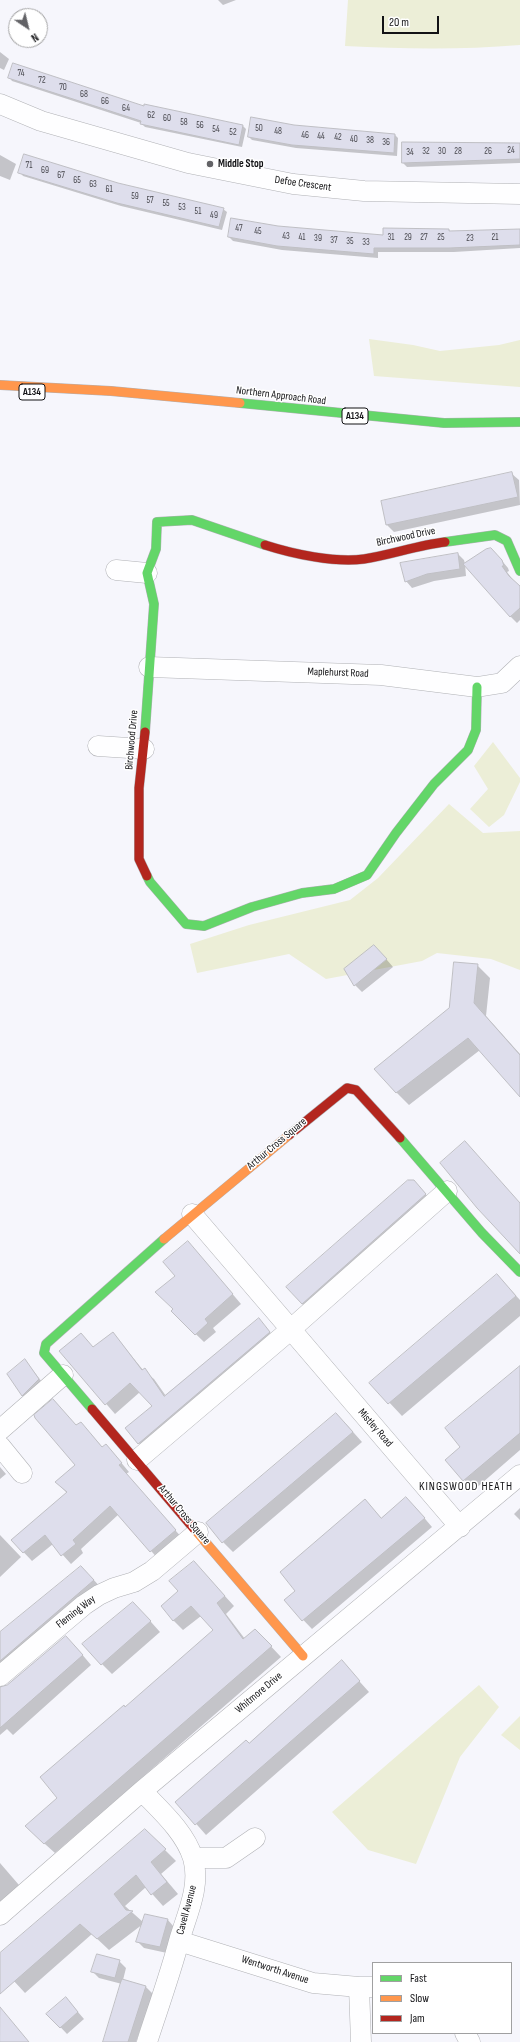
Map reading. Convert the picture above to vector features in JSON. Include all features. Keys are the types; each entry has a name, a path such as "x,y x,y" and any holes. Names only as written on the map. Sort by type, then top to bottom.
{"street":[{"name":"Defoe Crescent","path":"0,104 41,121 188,163 293,184 364,191 520,194"},
{"name":"Northern Approach Road","path":"0,386 64,387 190,397 329,414 446,423 520,422"},
{"name":"Northern Approach Road","path":"18,395 64,387"},
{"name":"Birchwood Drive","path":"477,687 476,730 468,750 434,784 396,833 367,875 334,889 302,893 252,907 204,926 186,924 150,882 138,859 140,788 154,604 147,573 156,549 157,522 192,520 280,550 320,558 363,559 428,544 494,535 507,541 520,571"},
{"path":"116,570 147,573"},
{"name":"Maplehurst Road","path":"149,667 381,675 477,687 502,683 520,666"},
{"path":"98,746 144,749"},
{"name":"Arthur Cross Square","path":"303,1656 44,1353 46,1344 192,1214 347,1088 356,1090 447,1191 482,1233 520,1271"},
{"path":"137,1460 291,1329 447,1191"},
{"name":"Mistley Road","path":"192,1214 460,1526"},
{"path":"0,1430 63,1375"},
{"path":"0,1446 22,1473"},
{"name":"Whitmore Drive","path":"0,1915 142,1791 520,1475"},
{"name":"Fleming Way","path":"0,1676 84,1604 114,1588 134,1582 152,1571 198,1532"},
{"name":"Cavell Avenue","path":"142,1791 171,1822 186,1843 193,1858 196,1874 194,1890 147,2042"},
{"path":"193,1858 226,1858 255,1838"},
{"name":"Wentworth Avenue","path":"179,1941 313,1982 366,1987"},
{"path":"361,2042 366,1987"}],"green space":[{"path":"348,0 520,0 520,45 476,48 389,48 345,46"},
{"path":"369,339 413,345 440,351 499,345 520,340 520,387 374,376"},
{"path":"493,742 520,778 520,782 504,815 489,827 470,809 488,789 474,766"},
{"path":"449,804 483,833 520,831 520,970 491,959 437,953 422,961 326,979 289,954 197,973 190,944 249,925 350,900 378,878"},
{"path":"479,1685 499,1707 460,1757 416,1864 368,1850 332,1812"},
{"path":"520,1716 520,1750 501,1735"}],"building":[{"path":"13,63 144,106 144,104 243,125 239,145 140,124 141,121 8,78"},
{"path":"251,117 294,125 395,134 394,153 292,145 248,137"},
{"path":"402,142 520,143 520,159 402,163"},
{"path":"24,154 118,183 224,208 219,227 117,203 18,173"},
{"path":"231,218 278,226 383,235 383,228 449,229 449,231 520,229 520,245 449,248 374,248 374,254 277,246 228,237"},
{"path":"512,472 518,497 386,525 381,501"},
{"path":"491,548 502,560 504,566 502,566 509,576 520,586 520,608 510,617 463,564 486,549"},
{"path":"458,553 460,569 427,574 405,582 400,563"},
{"path":"374,945 387,959 354,986 344,969"},
{"path":"454,962 478,964 474,1003 520,1055 520,1097 468,1038 396,1093 374,1069 449,1008"},
{"path":"465,1141 520,1203 520,1254 477,1208 440,1163"},
{"path":"408,1180 414,1180 426,1194 302,1304 286,1287"},
{"path":"188,1241 233,1294 205,1319 208,1323 195,1335 171,1311 173,1309 155,1292 175,1276 163,1262"},
{"path":"497,1274 516,1296 388,1404 369,1383"},
{"path":"259,1318 270,1332 138,1444 125,1428 152,1406 130,1383 105,1405 59,1351 81,1333 93,1347 113,1332 142,1370 145,1368 164,1396"},
{"path":"25,1359 39,1379 22,1396 7,1374"},
{"path":"520,1366 520,1433 463,1481 445,1460 460,1447 445,1428"},
{"path":"53,1399 76,1425 81,1422 102,1447 106,1444 122,1463 119,1465 176,1530 150,1552 110,1506 73,1540 76,1544 61,1556 45,1535 23,1553 11,1540 67,1492 55,1482 75,1465 34,1415"},
{"path":"336,1413 353,1432 222,1543 206,1523"},
{"path":"406,1497 425,1518 302,1621 284,1600 295,1591 280,1572 365,1499 381,1518"},
{"path":"194,1561 225,1596 217,1603 243,1639 255,1629 272,1646 44,1844 25,1826 57,1798 40,1777 124,1705 125,1707 213,1630 191,1606 173,1621 161,1606 178,1591 169,1581"},
{"path":"81,1566 94,1580 0,1661 0,1632"},
{"path":"133,1602 151,1621 101,1665 82,1644"},
{"path":"66,1636 83,1655 0,1728 0,1687 7,1685"},
{"path":"342,1660 360,1681 195,1825 175,1802 246,1740 249,1743"},
{"path":"145,1829 166,1849 151,1862 167,1882 151,1895 136,1875 114,1894 126,1910 133,1911 97,1939 80,1924 0,1994 0,1953"},
{"path":"145,1914 168,1919 160,1947 136,1942"},
{"path":"97,1954 120,1960 115,1978 91,1972"},
{"path":"122,1979 146,1986 128,2042 103,2042"},
{"path":"66,1997 78,2012 60,2028 46,2014"},
{"path":"0,2007 29,2042 0,2042"}],"traffic: fast":[{"path":"240,403 444,423 520,422"},
{"path":"145,732 154,604 147,573 156,549 157,522 192,520 265,545"},
{"path":"445,542 495,535 507,541 520,571"},
{"path":"147,876 150,882 186,924 204,926 252,907 302,893 334,889 367,875 396,833 434,784 468,750 476,730 477,687"},
{"path":"400,1138 482,1233 520,1272"},
{"path":"92,1409 44,1353 46,1344 164,1239"}],"traffic: slow":[{"path":"0,385 111,391 240,403"},
{"path":"164,1239 289,1135"},
{"path":"195,1530 303,1656"}],"traffic: jam":[{"path":"265,545 288,552 314,557 353,560 445,542"},
{"path":"145,732 139,788 139,859 147,876"},
{"path":"289,1135 347,1088 356,1090 400,1138"},
{"path":"92,1409 195,1530"}],"place":[{"name":"Middle Stop","path":"210,164"}],"district":[{"name":"KINGSWOOD HEATH","path":"466,1487"}]}
